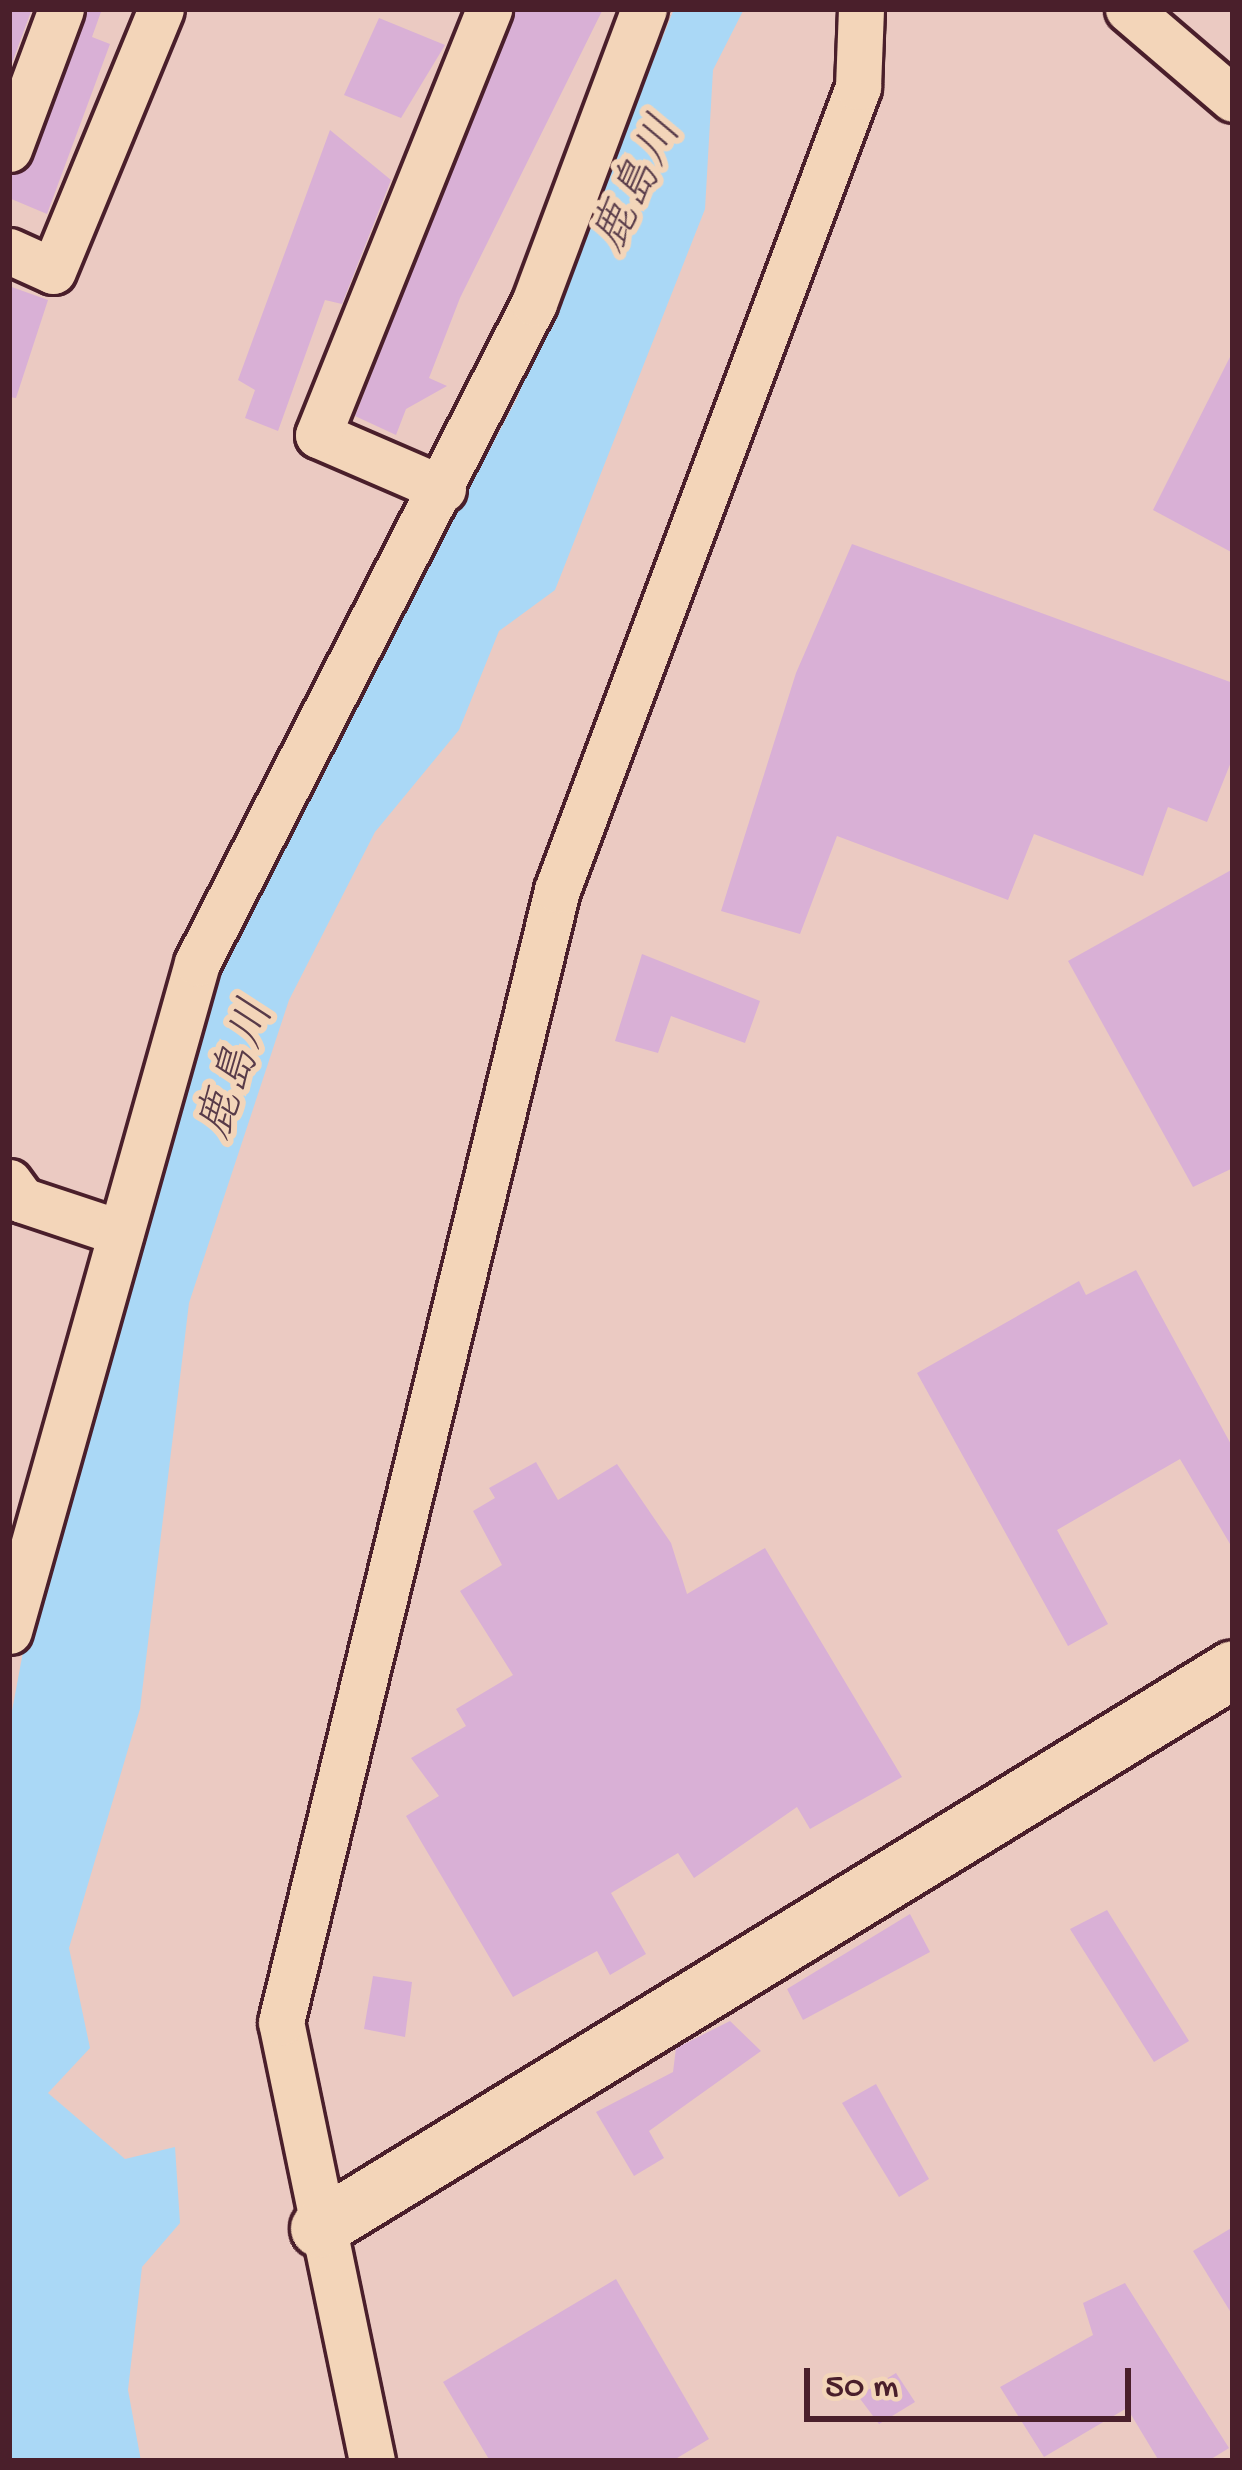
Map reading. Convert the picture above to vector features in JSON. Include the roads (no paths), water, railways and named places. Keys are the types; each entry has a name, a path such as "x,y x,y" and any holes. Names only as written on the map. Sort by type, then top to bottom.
{"street":[{"path":"9,148 61,9"},
{"path":"9,251 53,272 161,9"},
{"path":"443,488 318,435 489,9"},
{"path":"9,1631 18,1530 122,1233 197,963 534,303 644,9"},
{"path":"372,2461 319,2228 281,2022 540,960 857,87 861,9"},
{"path":"1128,9 1233,99"},
{"path":"9,1182 22,1200 122,1233"},
{"path":"319,2228 1233,1669"}],"water":[{"name":"鹿島川","path":"674,9 744,9 713,70 705,209 555,590 499,631 459,730 375,832 289,1000 189,1303 140,1709 69,1948 90,2048 48,2093 125,2159 175,2147 180,2223 142,2267 128,2390 141,2461 9,2461 9,1727 41,1555 230,940 517,398"}]}
